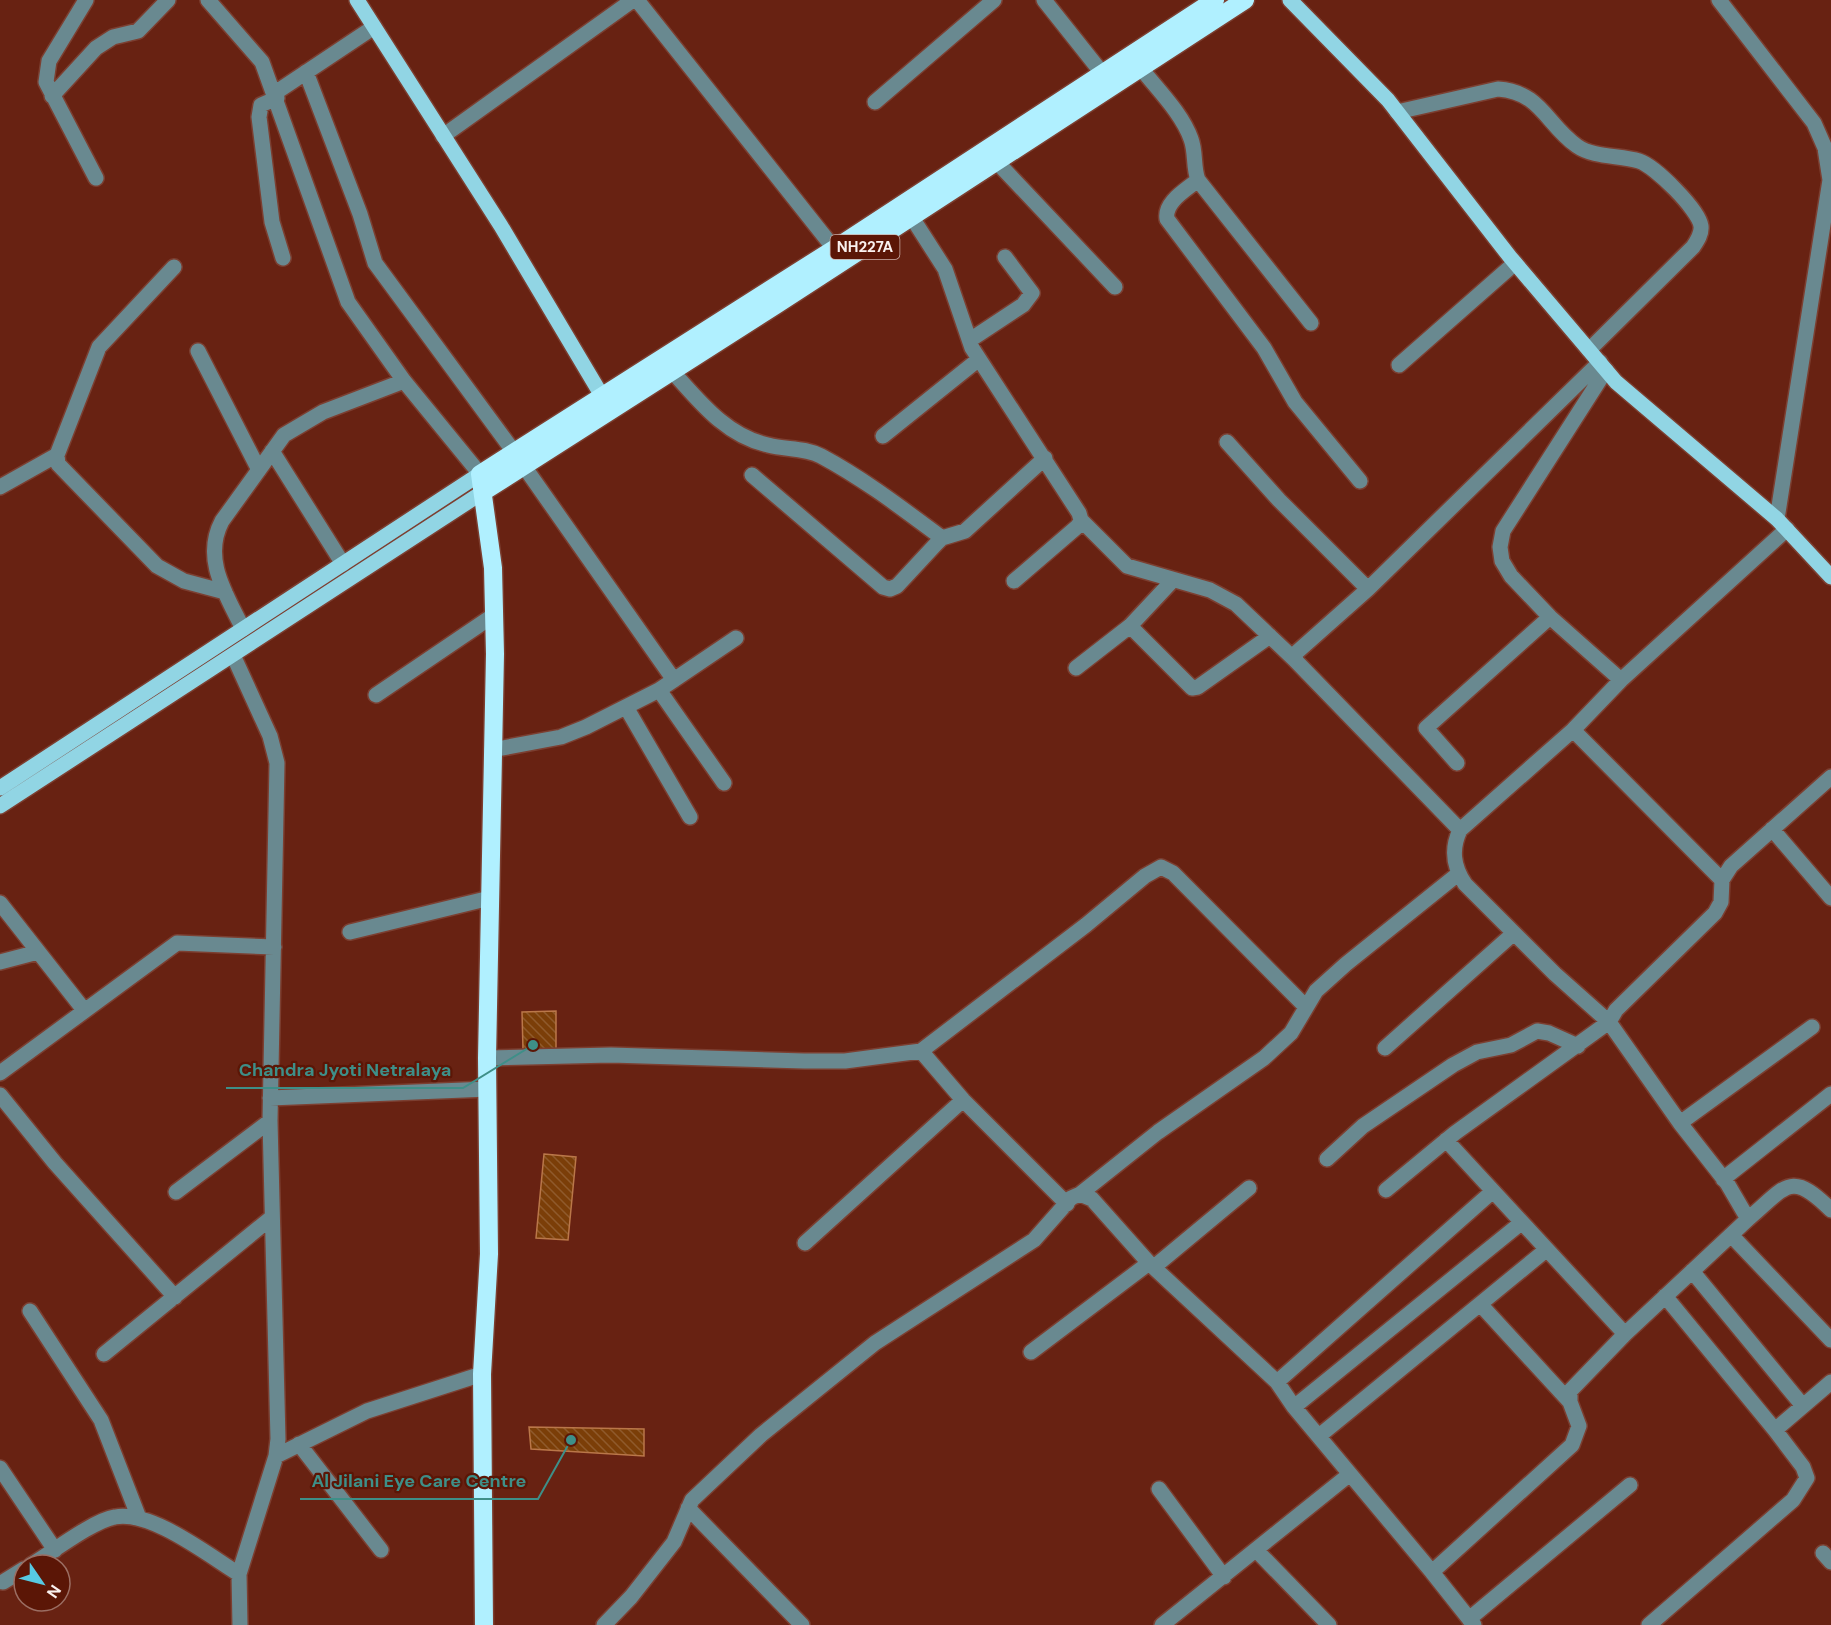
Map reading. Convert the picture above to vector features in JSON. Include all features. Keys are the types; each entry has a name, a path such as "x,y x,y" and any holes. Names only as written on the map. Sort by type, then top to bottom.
{"highway":[{"name":"NH227A","path":"519,459 602,396 839,255 911,216 1245,0"},
{"name":"NH227A","path":"481,483 672,371 1209,2"},
{"path":"481,483 494,568 487,1058 489,1254 482,1374 484,1625"}],"main road":[{"path":"357,0 501,226 602,396"},
{"path":"1290,0 1397,112 1515,263 1603,366 1782,524 1831,577"},
{"path":"0,788 343,564 481,483"},
{"path":"1,804 233,655 481,483"}],"street":[{"path":"86,0 49,62 46,82 96,178"},
{"path":"52,96 96,48 113,37 138,31 168,0"},
{"path":"208,0 262,62 276,95 348,302 481,483"},
{"path":"443,136 635,0 839,255"},
{"path":"875,102 994,0"},
{"path":"1044,0 1102,74"},
{"path":"1719,0 1814,123 1825,148 1831,180 1782,524 1621,680 1574,730 1460,830 1453,853 1458,874 1555,974 1609,1022 1680,1123 1724,1179 1748,1220"},
{"path":"283,258 272,222 259,117 261,105 374,27"},
{"path":"1140,67 1187,129 1193,143 1194,169 1198,180 1311,323"},
{"path":"306,72 360,214 375,263 519,459 674,680"},
{"path":"1397,112 1498,88 1513,90 1538,105 1578,147 1650,166 1697,215 1701,226 1700,237 1693,247 1589,350"},
{"path":"996,161 1115,287"},
{"path":"1198,180 1169,205 1166,212 1167,219 1264,348 1295,402 1360,481"},
{"path":"911,216 945,269 979,359 1045,458 1081,520 1127,566 1222,596 1236,604 1294,659 1460,830"},
{"path":"970,340 1023,305 1032,292 1005,257"},
{"path":"1399,365 1515,263"},
{"path":"174,267 99,347 57,455 58,464 157,566 184,581 225,592"},
{"path":"198,351 259,470"},
{"path":"883,436 979,359"},
{"path":"1603,366 1503,531 1500,547 1502,561 1511,576 1550,617 1621,680"},
{"path":"1294,659 1297,652 1368,589 1603,366"},
{"path":"672,371 727,426 765,445 807,450 820,455 887,497 942,538"},
{"path":"243,629 225,592 213,551 214,536 284,435 323,412 404,381"},
{"path":"1227,442 1279,500 1368,589"},
{"path":"272,451 343,564"},
{"path":"0,486 57,455"},
{"path":"752,475 883,587 890,589 897,586 942,538 964,531 1045,458"},
{"path":"1014,581 1078,526 1081,520"},
{"path":"1076,668 1130,626 1173,580"},
{"path":"376,695 494,615"},
{"path":"1457,763 1426,728 1550,617"},
{"path":"1130,626 1192,688 1198,687 1270,636"},
{"path":"492,750 561,737 659,690 736,638"},
{"path":"233,655 270,736 277,763 270,1121 278,1439 276,1456 239,1574 240,1625"},
{"path":"659,690 724,783"},
{"path":"626,707 690,817"},
{"path":"1574,730 1722,880"},
{"path":"1386,1190 1446,1140 1609,1022 1616,1010 1715,913 1721,902 1722,880 1731,867 1831,777"},
{"path":"1772,829 1831,898"},
{"path":"487,1058 611,1055 814,1061 845,1060 921,1051 1086,926 1145,876 1161,867 1173,873 1305,1006"},
{"path":"604,1625 631,1598 674,1542 692,1500 718,1473 830,1377 896,1329 936,1306 1034,1240 1067,1203 1158,1132 1264,1058 1291,1034 1305,1006 1316,991 1458,874"},
{"path":"350,932 490,898"},
{"path":"1,906 84,1010"},
{"path":"1385,1048 1514,933"},
{"path":"0,1073 177,943 274,947"},
{"path":"0,962 38,952"},
{"path":"1680,1123 1812,1027"},
{"path":"1327,1159 1363,1126 1453,1065 1478,1052 1511,1045 1537,1031 1548,1033 1578,1046"},
{"path":"921,1051 963,1100 1067,1203"},
{"path":"270,1098 488,1089"},
{"path":"1724,1179 1831,1094"},
{"path":"0,1095 55,1163 175,1297"},
{"path":"806,1243 963,1100"},
{"path":"176,1192 270,1121"},
{"path":"1446,1140 1625,1334"},
{"path":"1432,1572 1572,1445 1579,1426 1570,1402 1570,1391 1625,1334 1731,1234 1780,1192 1793,1185 1803,1186 1814,1193 1831,1210"},
{"path":"1031,1352 1151,1265 1249,1188"},
{"path":"1277,1382 1493,1191"},
{"path":"1080,1194 1092,1199 1151,1265 1277,1382 1294,1407 1472,1622 1630,1485"},
{"path":"104,1354 271,1218"},
{"path":"1294,1407 1521,1223"},
{"path":"1731,1234 1831,1340"},
{"path":"1319,1436 1546,1250"},
{"path":"1692,1271 1803,1406"},
{"path":"1649,1625 1802,1490 1807,1478 1803,1467 1775,1430 1665,1296"},
{"path":"1480,1304 1570,1402"},
{"path":"30,1311 101,1420 139,1518"},
{"path":"276,1456 366,1411 482,1374"},
{"path":"1775,1430 1831,1382"},
{"path":"298,1444 381,1550"},
{"path":"0,1469 55,1550"},
{"path":"1162,1625 1350,1474"},
{"path":"1159,1489 1224,1577"},
{"path":"688,1508 802,1625"},
{"path":"50,1553 105,1520 127,1516 139,1518 165,1529 239,1574"},
{"path":"1257,1551 1329,1625"},
{"path":"3,1582 12,1576"}],"building":[{"path":"556,1011 556,1049 523,1050 522,1012"},
{"path":"544,1154 576,1157 568,1240 536,1238"},
{"path":"529,1427 644,1429 644,1456 531,1449"}],"place":[{"name":"Chandra Jyoti Netralaya","path":"533,1045"},
{"name":"Al Jilani Eye Care Centre","path":"571,1440"}]}
